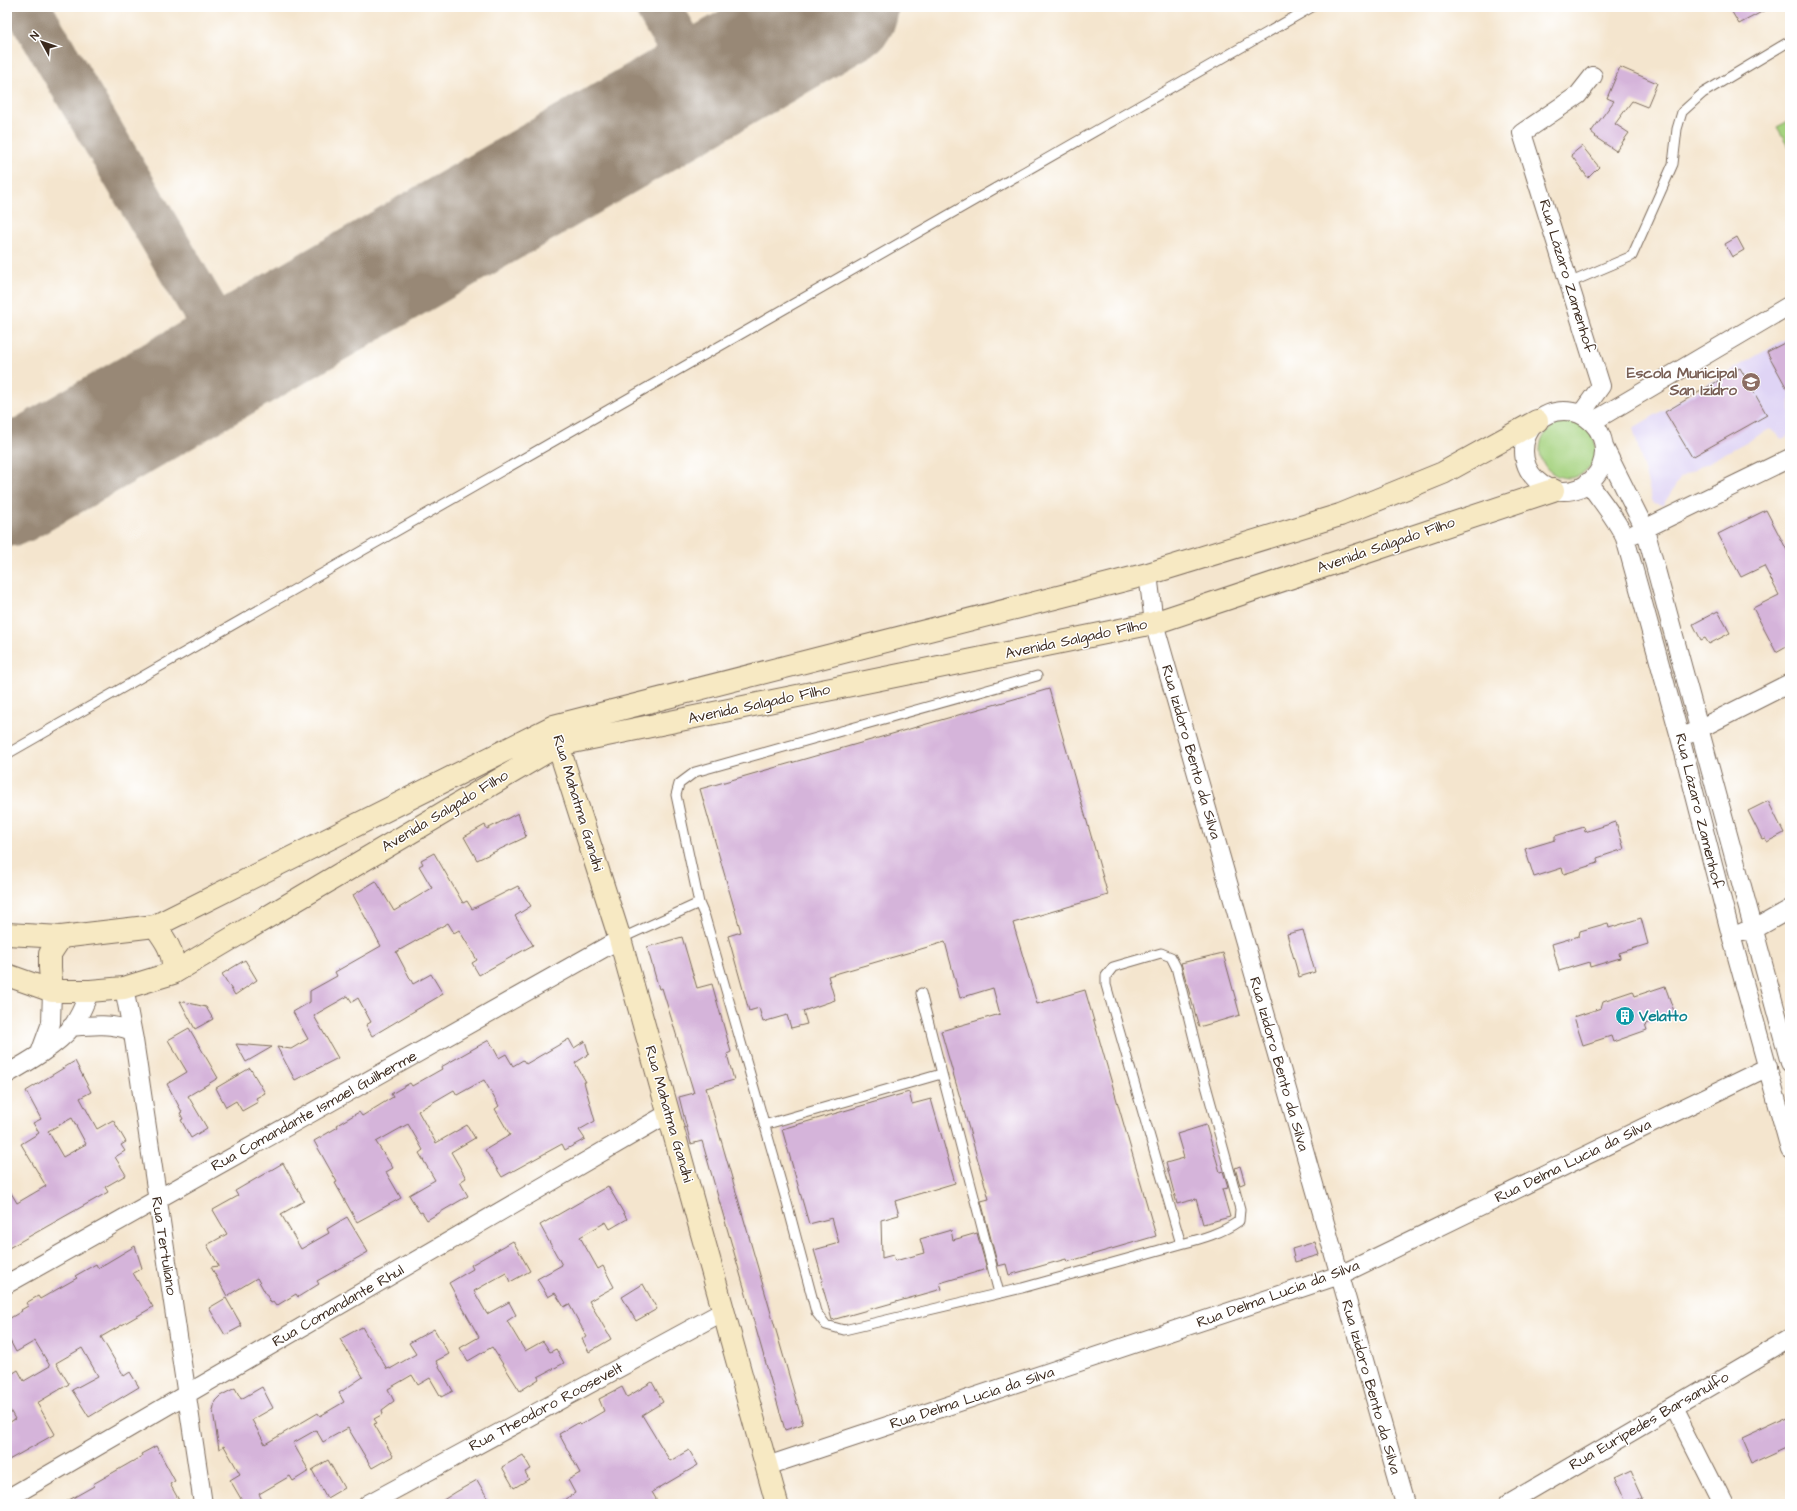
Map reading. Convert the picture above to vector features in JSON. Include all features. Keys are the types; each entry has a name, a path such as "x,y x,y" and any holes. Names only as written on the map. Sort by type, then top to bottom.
{"street":[{"name":"Rua Lázaro Zamenhof","path":"1593,76 1578,95 1522,133 1601,386 1586,418 1600,433 1604,447 1645,529 1699,730 1755,929 1790,1063"},
{"path":"556,735 1148,574 1340,515 1443,473 1537,421 1546,414 1558,411 1570,411 1586,418 1790,305"},
{"path":"1537,421 1529,430 1525,441 1524,453 1526,465 1537,480 1553,490 1571,490 1588,482 1597,473 1600,467 1603,460 1604,447"},
{"path":"1625,538 1790,458"},
{"name":"Rua Lázaro Zamenhof","path":"1588,482 1606,509 1618,523 1625,538 1680,738 1731,935 1768,1067 1786,1122 1790,1149"},
{"name":"Avenida Salgado Filho","path":"7,934 61,937 155,926 556,735 1154,623 1553,490"},
{"name":"Rua Izidoro Bento da Silva","path":"1148,574 1154,623 1405,1504"},
{"path":"1680,738 1699,730 1790,683"},
{"name":"Avenida Salgado Filho","path":"7,975 52,991 90,991 124,988 173,973 556,735"},
{"name":"Rua Mahatma Gandhi","path":"556,735 620,939 777,1504"},
{"path":"1731,935 1755,929 1790,909"},
{"path":"155,926 170,948 174,962 173,973"},
{"path":"39,1055 51,1023 52,991 50,954 61,937"},
{"name":"Rua Comandante Ismael Guilherme","path":"7,1284 620,939"},
{"name":"Rua Tertuliano","path":"124,988 132,1031 203,1504"},
{"path":"7,1074 39,1055 71,1027 84,1006 90,991"},
{"path":"71,1027 112,1024 132,1031"},
{"name":"Rua Delma Lucia da Silva","path":"767,1466 1340,1275 1768,1067"},
{"name":"Rua Comandante Rhul","path":"7,1499 669,1114"},
{"name":"Rua Theodoro Roosevelt","path":"368,1504 385,1499 724,1311"},
{"name":"Rua Eurípedes Barsanulfo","path":"1511,1503 1790,1339"},
{"path":"1674,1407 1723,1504"}],"lane":[{"path":"7,754 1312,7"},
{"path":"1569,283 1632,256 1673,164 1677,129 1682,112 1703,93 1790,41"},
{"path":"1037,676 695,772 679,784 676,795 699,903 705,917 816,1312 826,1325 844,1330 999,1294 1181,1244 1229,1228 1239,1221 1240,1209 1202,1071 1176,967 1171,957 1161,953 1113,967 1106,976 1106,985 1181,1244"},
{"path":"620,939 699,903"},
{"path":"921,993 999,1294"},
{"path":"764,1125 941,1074"}],"shaded area":[{"name":"Escola Municipal San Izidro","path":"1790,336 1790,435 1782,439 1770,429 1681,477 1663,505 1653,503 1633,428"}],"green space":[{"path":"1790,120 1790,149 1777,127"},
{"path":"1568,422 1579,424 1588,430 1594,439 1596,450 1594,461 1588,470 1579,476 1568,478 1557,476 1548,470 1542,461 1540,450 1542,439 1548,430 1557,424"}],"building":[{"path":"1729,7 1771,7 1739,24"},
{"path":"1620,67 1657,83 1647,107 1632,101 1615,124 1629,133 1616,151 1595,137 1596,136 1591,132 1614,101 1607,98"},
{"path":"1582,146 1599,167 1588,178 1571,155"},
{"path":"1737,237 1744,250 1732,257 1725,244"},
{"path":"1790,340 1790,394 1767,352"},
{"path":"1740,368 1767,415 1692,457 1665,412"},
{"path":"1766,510 1790,556 1790,644 1776,652 1753,608 1779,595 1764,566 1741,577 1718,534"},
{"path":"1718,611 1730,633 1709,644 1705,638 1701,640 1693,624"},
{"path":"1049,689 1108,895 1013,923 1037,1004 1085,990 1156,1236 1067,1262 1066,1259 1009,1275 1006,1264 998,1266 981,1201 989,1199 941,1031 1000,1014 993,988 960,998 945,942 828,976 835,1000 803,1011 807,1024 791,1028 787,1015 763,1022 759,1008 749,1011 728,936 741,932 700,789"},
{"path":"1768,801 1784,833 1767,842 1765,838 1762,839 1748,811"},
{"path":"518,813 526,837 477,860 464,837 485,825 487,829"},
{"path":"1616,822 1624,849 1597,858 1598,863 1564,874 1562,868 1534,877 1525,849 1555,840 1555,836 1584,827 1585,832"},
{"path":"434,853 463,903 467,901 472,909 518,886 531,906 515,916 533,945 479,975 472,963 477,960 459,930 454,933 448,923 396,952 413,984 431,974 443,994 372,1036 366,1025 371,1022 358,998 352,1002 348,996 318,1013 314,1016 338,1058 295,1080 277,1047 291,1049 308,1039 293,1012 310,1002 310,991 337,976 335,972 381,946 353,895 376,881 394,911 432,888 419,866 423,864 421,860"},
{"path":"1641,918 1648,944 1619,953 1620,958 1590,967 1589,962 1559,971 1552,944 1579,936 1580,931 1608,923 1609,928"},
{"path":"1303,930 1315,972 1299,977 1287,934"},
{"path":"682,937 697,988 712,984 731,1052 727,1054 734,1080 706,1088 803,1424 785,1430 702,1141 691,1144 679,1097 694,1093 662,988 659,989 647,947"},
{"path":"1223,953 1240,1015 1199,1027 1181,963"},
{"path":"245,960 257,980 235,995 222,974"},
{"name":"Velatto","path":"1665,986 1675,1014 1645,1024 1647,1030 1613,1042 1611,1036 1583,1045 1574,1017 1601,1008 1603,1001 1633,991 1635,996"},
{"path":"180,1001 206,1007 213,1019 195,1029"},
{"path":"189,1028 218,1078 188,1096 207,1128 191,1138 181,1120 183,1119 180,1113 182,1112 167,1084 187,1072 168,1040"},
{"path":"569,1039 574,1048 585,1041 589,1054 575,1063 586,1082 584,1082 595,1121 579,1130 585,1139 565,1150 562,1144 502,1177 485,1150 510,1135 495,1109 499,1106 484,1080 457,1095 454,1090 418,1111 436,1143 467,1125 475,1138 451,1152 466,1178 460,1182 468,1196 427,1220 422,1212 420,1213 409,1195 435,1180 419,1153 423,1150 408,1124 376,1142 393,1168 386,1172 401,1198 357,1222 314,1141 338,1127 337,1125 359,1112 362,1116 393,1097 391,1094 410,1083 412,1086 442,1069 441,1067 489,1040 499,1058 506,1054 513,1066 523,1060 526,1064"},
{"path":"236,1044 272,1047 246,1062"},
{"path":"75,1061 91,1092 80,1098 97,1129 113,1120 126,1142 121,1145 125,1151 115,1157 126,1175 105,1187 108,1192 7,1249 7,1186 17,1203 46,1186 21,1144 39,1133 33,1123 41,1119 26,1091","holes":["72,1118 86,1144 63,1157 48,1131"]},
{"path":"250,1068 265,1093 256,1098 258,1102 242,1111 236,1101 226,1107 216,1088"},
{"path":"909,1092 912,1104 931,1099 955,1183 895,1201 899,1215 881,1220 882,1258 893,1255 895,1261 924,1253 920,1239 951,1230 953,1240 977,1233 987,1269 940,1283 942,1289 832,1320 814,1250 839,1243 832,1218 809,1224 782,1129"},
{"path":"1206,1125 1220,1172 1223,1171 1228,1188 1222,1189 1230,1217 1203,1224 1196,1199 1177,1204 1166,1163 1184,1158 1177,1134"},
{"path":"283,1163 304,1201 281,1214 301,1249 329,1233 327,1229 347,1217 368,1252 317,1281 319,1284 298,1297 296,1294 276,1306 273,1302 271,1303 257,1278 227,1296 211,1267 219,1266 207,1245 227,1234 213,1210 238,1196 235,1191"},
{"path":"1240,1166 1245,1183 1240,1185 1235,1168"},
{"path":"608,1186 627,1219 610,1229 606,1222 580,1237 598,1269 603,1266 614,1287 589,1301 611,1339 589,1352 582,1339 587,1337 569,1304 564,1307 555,1293 548,1297 537,1279 562,1265 540,1225"},
{"path":"513,1241 530,1271 510,1282 506,1273 474,1291 487,1314 509,1302 516,1315 507,1321 525,1351 543,1341 550,1352 556,1349 564,1363 538,1377 539,1379 520,1391 492,1347 468,1361 460,1348 479,1337 449,1283 473,1269 471,1265"},
{"path":"1315,1242 1319,1255 1295,1262 1292,1249"},
{"path":"135,1246 142,1268 133,1273 153,1307 101,1337 124,1376 130,1372 139,1387 89,1417 72,1390 98,1376 82,1348 56,1363 69,1384 37,1403 55,1434 7,1461 7,1424 15,1419 7,1405 7,1377 18,1370 24,1381 50,1366 35,1341 16,1352 7,1335 7,1320 22,1311 21,1310 28,1306 26,1303 38,1296 40,1299 77,1278 75,1276 96,1264 98,1268"},
{"path":"643,1284 657,1309 636,1321 622,1297"},
{"path":"226,1298 242,1326 225,1335 209,1308"},
{"path":"362,1327 387,1369 390,1369 416,1354 409,1343 434,1329 449,1354 436,1361 453,1391 441,1397 430,1378 418,1385 412,1375 388,1389 394,1401 382,1410 383,1414 374,1419 377,1423 374,1424 393,1456 372,1468 348,1428 323,1442 316,1430 293,1443 309,1471 293,1481 290,1476 259,1494 264,1504 244,1504 230,1480 240,1474 224,1446 219,1449 213,1411 215,1401 220,1396 235,1388 241,1399 262,1387 273,1408 252,1420 265,1444 318,1413 320,1416 344,1402 339,1393 363,1377 340,1339"},
{"path":"652,1382 663,1402 642,1415 670,1461 689,1450 698,1465 652,1492 659,1504 557,1504 575,1493 568,1480 580,1473 559,1434 578,1423 580,1425 604,1411 599,1399 622,1387 627,1397"},
{"path":"1790,1416 1790,1446 1751,1464 1740,1439"},
{"path":"156,1446 175,1481 170,1484 181,1504 62,1504 94,1486 93,1484 142,1456 141,1454"},
{"path":"523,1455 531,1469 525,1472 529,1479 514,1488 502,1467"},
{"path":"328,1460 344,1488 327,1498 312,1470"},
{"path":"1629,1471 1642,1499 1632,1504 1623,1504 1612,1479"},
{"path":"477,1480 491,1504 437,1504 456,1492"}],"taxiway":[{"path":"27,7 233,358"},
{"path":"658,7 704,86"}],"runway":[{"path":"7,489 841,7"}],"place":[{"name":"Escola Municipal San Izidro","path":"1751,382"},
{"name":"Velatto","path":"1625,1016"}]}
